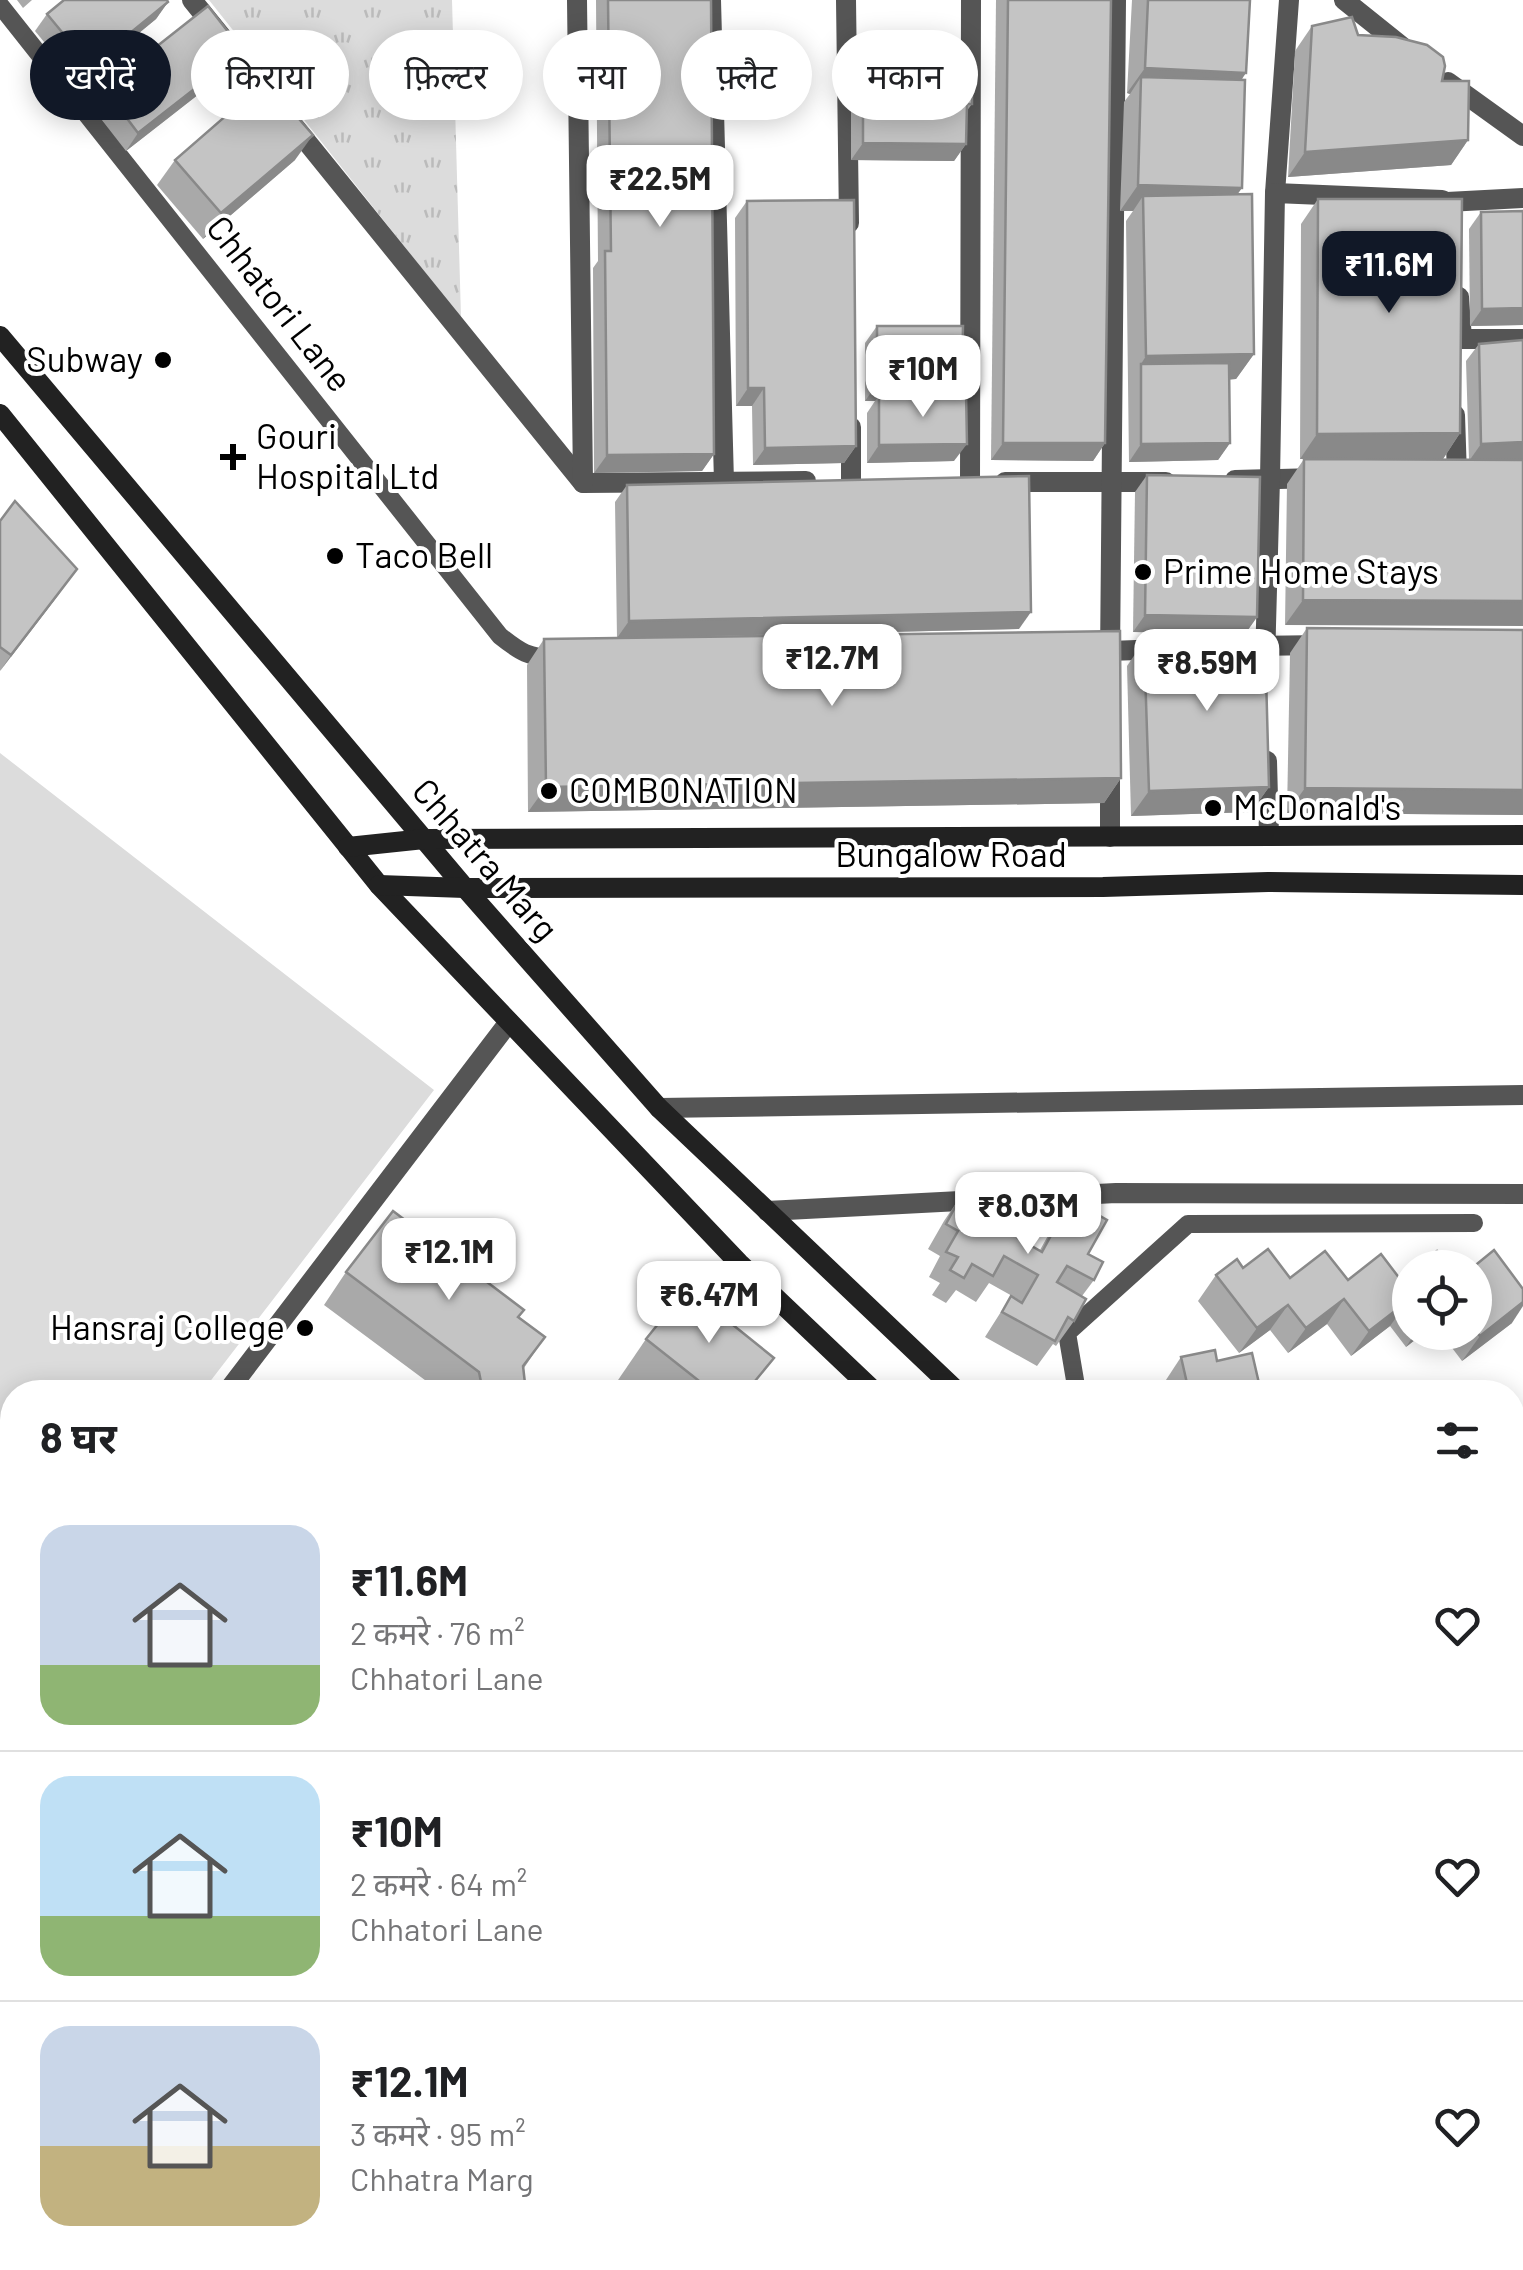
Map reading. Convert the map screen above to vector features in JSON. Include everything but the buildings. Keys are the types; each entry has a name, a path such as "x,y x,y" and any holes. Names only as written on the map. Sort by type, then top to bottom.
{"street":[{"path":"192,0 582,483"},
{"path":"577,0 582,483"},
{"path":"711,0 724,482"},
{"path":"846,0 849,250"},
{"path":"971,0 960,482 1112,484 1345,478"},
{"path":"1116,0 1112,484 1105,657 1187,648"},
{"path":"1265,684 1274,192 1289,0"},
{"path":"1344,0 1477,105 1523,136"},
{"path":"1274,192 1442,200 1450,209 1523,198"},
{"path":"1455,362 1462,339 1457,269"},
{"name":"Chhatra Marg","path":"0,336 465,888 660,1108 945,1380"},
{"path":"1462,339 1523,339"},
{"path":"1454,398 1456,476"},
{"path":"582,483 861,481 850,404"},
{"path":"0,414 380,885 739,1264 862,1380"},
{"path":"1226,647 1344,645"},
{"path":"1267,741 1270,836"},
{"path":"1110,744 1110,837"},
{"path":"348,846 424,840 1523,835"},
{"name":"Bungalow Road","path":"380,885 1103,887 1268,882 1523,886"},
{"path":"236,1380 510,1022"},
{"path":"660,1108 1523,1096"},
{"path":"766,1211 1116,1193 1523,1194"}],"lane":[{"name":"Chhatori Lane","path":"0,5 500,636 536,658 575,658"},
{"path":"1076,1380 1067,1334 1188,1224 1474,1224"}],"green space":[{"path":"209,0 452,0 453,30 369,30 369,120 455,120 461,318 304,120 349,120 349,30 233,30"},
{"path":"0,753 434,1090 211,1380 0,1380"}],"place":[{"name":"Subway","path":"163,360"},
{"name":"Gouri Hospital Ltd","path":"233,457"},
{"name":"Taco Bell","path":"335,556"},
{"name":"Prime Home Stays","path":"1143,572"},
{"name":"COMBONATION","path":"549,791"},
{"name":"McDonald's","path":"1213,808"},
{"name":"Hansraj College","path":"305,1328"}]}
